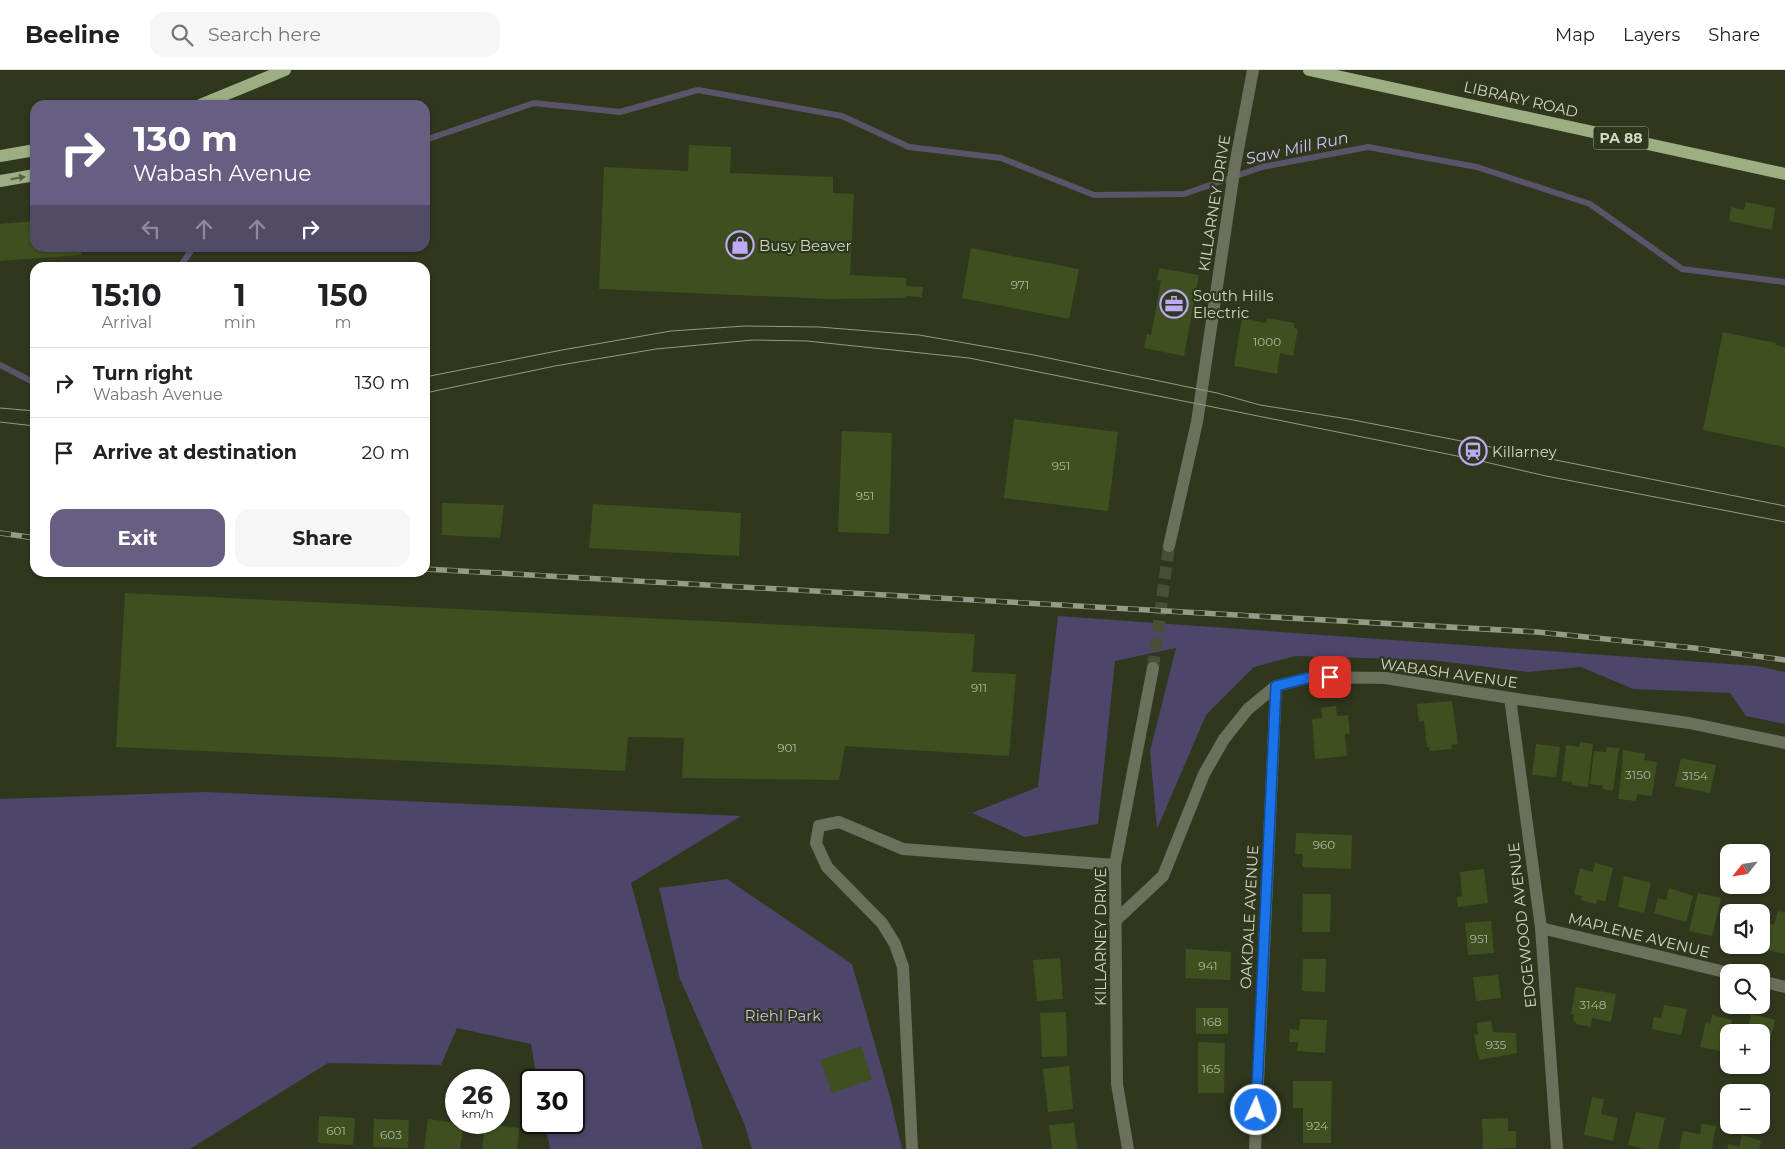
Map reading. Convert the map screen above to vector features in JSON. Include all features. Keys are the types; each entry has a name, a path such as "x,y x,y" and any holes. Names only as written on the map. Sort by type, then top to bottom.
{"main road":[{"path":"212,100 284,70"},
{"name":"LIBRARY ROAD","path":"1309,70 1785,174"},
{"path":"0,156 30,151"},
{"path":"0,181 30,176"}],"street":[{"name":"KILLARNEY DRIVE","path":"1169,546 1197,422 1235,165 1253,70"},
{"name":"KILLARNEY DRIVE","path":"1128,1149 1118,1084 1115,865 1153,668"},
{"name":"WABASH AVENUE","path":"1115,921 1163,876 1204,774 1224,739 1248,710 1276,686 1312,677 1385,678 1689,723 1785,743"},
{"name":"OAKDALE AVENUE","path":"1255,1149 1276,686"},
{"name":"EDGEWOOD AVENUE","path":"1510,698 1541,928 1557,1149"},
{"path":"912,1149 903,967 895,944 882,923 827,867 816,843 819,826 839,822 903,849 1115,865"},
{"name":"MAPLENE AVENUE","path":"1541,928 1720,971"},
{"path":"1770,983 1785,987"}],"green space":[{"path":"1058,616 1757,666 1785,672 1785,724 1746,716 1730,693 1633,689 1581,667 1528,672 1431,660 1295,656 1254,667 1206,715 1157,829 1150,751 1176,648 1115,661 1098,824 1025,837 972,813 1038,787"},
{"path":"205,792 741,816 631,883 703,1149 550,1149 547,1134 585,1134 585,1069 535,1069 531,1044 457,1028 441,1065 328,1063 190,1149 0,1149 0,799"},
{"name":"Riehl Park","path":"727,879 852,964 890,1097 902,1149 752,1149 744,1123 680,979 659,888"}],"building":[{"path":"689,145 731,147 730,173 833,177 833,193 854,194 850,275 907,278 906,286 923,287 922,297 828,299 599,289 604,167 688,171"},
{"path":"1746,202 1775,208 1772,230 1729,221 1731,207 1744,210"},
{"path":"30,221 30,252 81,252 81,255 0,261 0,224"},
{"path":"971,248 1079,269 1069,319 962,298"},
{"path":"1159,268 1199,275 1184,356 1144,348 1147,334 1151,335 1161,281 1157,280"},
{"path":"1242,318 1266,323 1267,318 1295,323 1294,328 1298,329 1293,356 1280,353 1277,374 1234,366"},
{"path":"1723,332 1776,343 1775,345 1785,347 1785,447 1703,430"},
{"path":"1014,419 1118,432 1108,511 1004,498"},
{"path":"842,431 892,433 889,534 838,532"},
{"path":"442,503 504,505 500,538 442,535"},
{"path":"593,504 741,513 739,556 589,548"},
{"path":"125,593 975,634 972,672 1016,674 1009,756 845,746 839,780 682,778 684,738 628,737 625,771 116,747"},
{"path":"1452,701 1458,744 1451,745 1452,749 1430,751 1429,747 1427,747 1424,721 1419,722 1417,704"},
{"path":"1336,706 1337,716 1348,715 1350,734 1345,734 1347,756 1315,759 1312,719 1322,718 1321,708"},
{"path":"1580,742 1593,744 1588,787 1572,785 1572,782 1562,781 1566,745 1579,747"},
{"path":"1536,744 1560,747 1556,777 1532,775"},
{"path":"1607,747 1619,748 1613,791 1603,789 1603,786 1590,784 1594,751 1606,752"},
{"path":"1623,750 1646,754 1644,760 1657,762 1652,796 1637,794 1636,801 1618,799"},
{"path":"1681,758 1716,765 1710,793 1675,786"},
{"path":"1296,833 1352,835 1351,869 1302,867 1303,854 1295,854"},
{"path":"1595,863 1613,868 1605,902 1598,899 1596,904 1581,900 1582,896 1574,894 1580,868 1593,872"},
{"path":"1484,869 1488,903 1458,907 1457,897 1462,896 1460,872"},
{"path":"1624,876 1651,883 1644,913 1618,907"},
{"path":"1669,888 1693,896 1686,922 1654,913 1658,898 1666,900"},
{"path":"1698,893 1721,898 1712,936 1689,931"},
{"path":"1303,894 1331,894 1330,932 1302,932"},
{"path":"1778,911 1785,913 1785,954 1770,951 1770,923 1774,925"},
{"path":"1491,921 1494,953 1468,955 1465,923"},
{"path":"1186,949 1231,952 1230,980 1185,978"},
{"path":"1060,958 1063,999 1037,1001 1033,960"},
{"path":"1303,959 1326,959 1325,992 1302,991"},
{"path":"1498,975 1501,998 1476,1001 1473,977"},
{"path":"1576,987 1616,994 1611,1022 1592,1018 1591,1027 1576,1024 1573,1021 1574,1015 1571,1014"},
{"path":"1664,1005 1687,1009 1681,1035 1652,1029 1654,1017 1661,1018"},
{"path":"1196,1008 1228,1008 1228,1034 1196,1034"},
{"path":"1066,1012 1067,1056 1042,1057 1040,1013"},
{"path":"1751,1014 1775,1020 1770,1041 1770,1024 1749,1024"},
{"path":"1712,1015 1732,1020 1731,1024 1720,1024 1720,1051 1700,1047 1706,1022 1710,1024"},
{"path":"1300,1019 1327,1020 1325,1053 1297,1051 1298,1042 1289,1042 1290,1029 1299,1030"},
{"path":"1491,1021 1493,1032 1516,1033 1517,1053 1479,1060 1474,1035 1478,1034 1477,1023"},
{"path":"1198,1042 1225,1043 1224,1093 1198,1093"},
{"path":"861,1046 872,1079 832,1093 820,1060"},
{"path":"1069,1066 1073,1109 1048,1112 1043,1069"},
{"path":"1293,1081 1332,1081 1331,1143 1303,1143 1303,1108 1293,1108"},
{"path":"1592,1097 1604,1099 1601,1114 1618,1118 1613,1141 1584,1135"},
{"path":"1636,1112 1665,1118 1658,1149 1646,1149 1628,1145"},
{"path":"319,1116 355,1118 353,1145 318,1143"},
{"path":"1508,1118 1508,1131 1516,1131 1516,1148 1483,1149 1482,1119"},
{"path":"374,1119 409,1120 408,1148 373,1147"},
{"path":"428,1119 445,1121 445,1134 462,1134 460,1149 424,1149"},
{"path":"1074,1123 1077,1149 1052,1149 1049,1125"},
{"path":"1702,1124 1716,1126 1712,1149 1679,1149 1683,1131 1700,1134"},
{"path":"510,1127 519,1128 517,1149 482,1149 484,1134 510,1134"},
{"path":"1742,1135 1761,1141 1759,1149 1727,1149 1728,1144 1739,1147"}],"waterway":[{"name":"Saw Mill Run","path":"430,138 534,103 620,112 698,90 842,116 909,147 1001,158 1094,195 1184,194 1262,167 1368,147 1477,167 1590,204 1682,269 1785,282"},
{"name":"Saw Mill Run","path":"183,262 190,252"},
{"name":"Saw Mill Run","path":"0,365 30,380"}],"tunnel":[{"path":"1153,668 1169,546"}],"tram line":[{"path":"430,376 671,331 745,326 819,327 919,335 1034,355 1217,393 1260,405 1348,419 1785,506"},
{"path":"430,392 555,366 656,349 753,340 807,341 969,358 1472,459 1546,476 1785,522"},
{"path":"0,408 30,411"},
{"path":"0,422 30,425"}],"railway":[{"path":"0,533 30,537"},
{"path":"430,569 1537,632 1694,648 1785,660"}],"place":[{"name":"Busy Beaver","path":"740,245"},
{"name":"South Hills Electric","path":"1174,304"},
{"name":"Killarney","path":"1473,451"}],"route":[{"path":"1256,1110 1276,686 1312,677 1330,677"}]}
